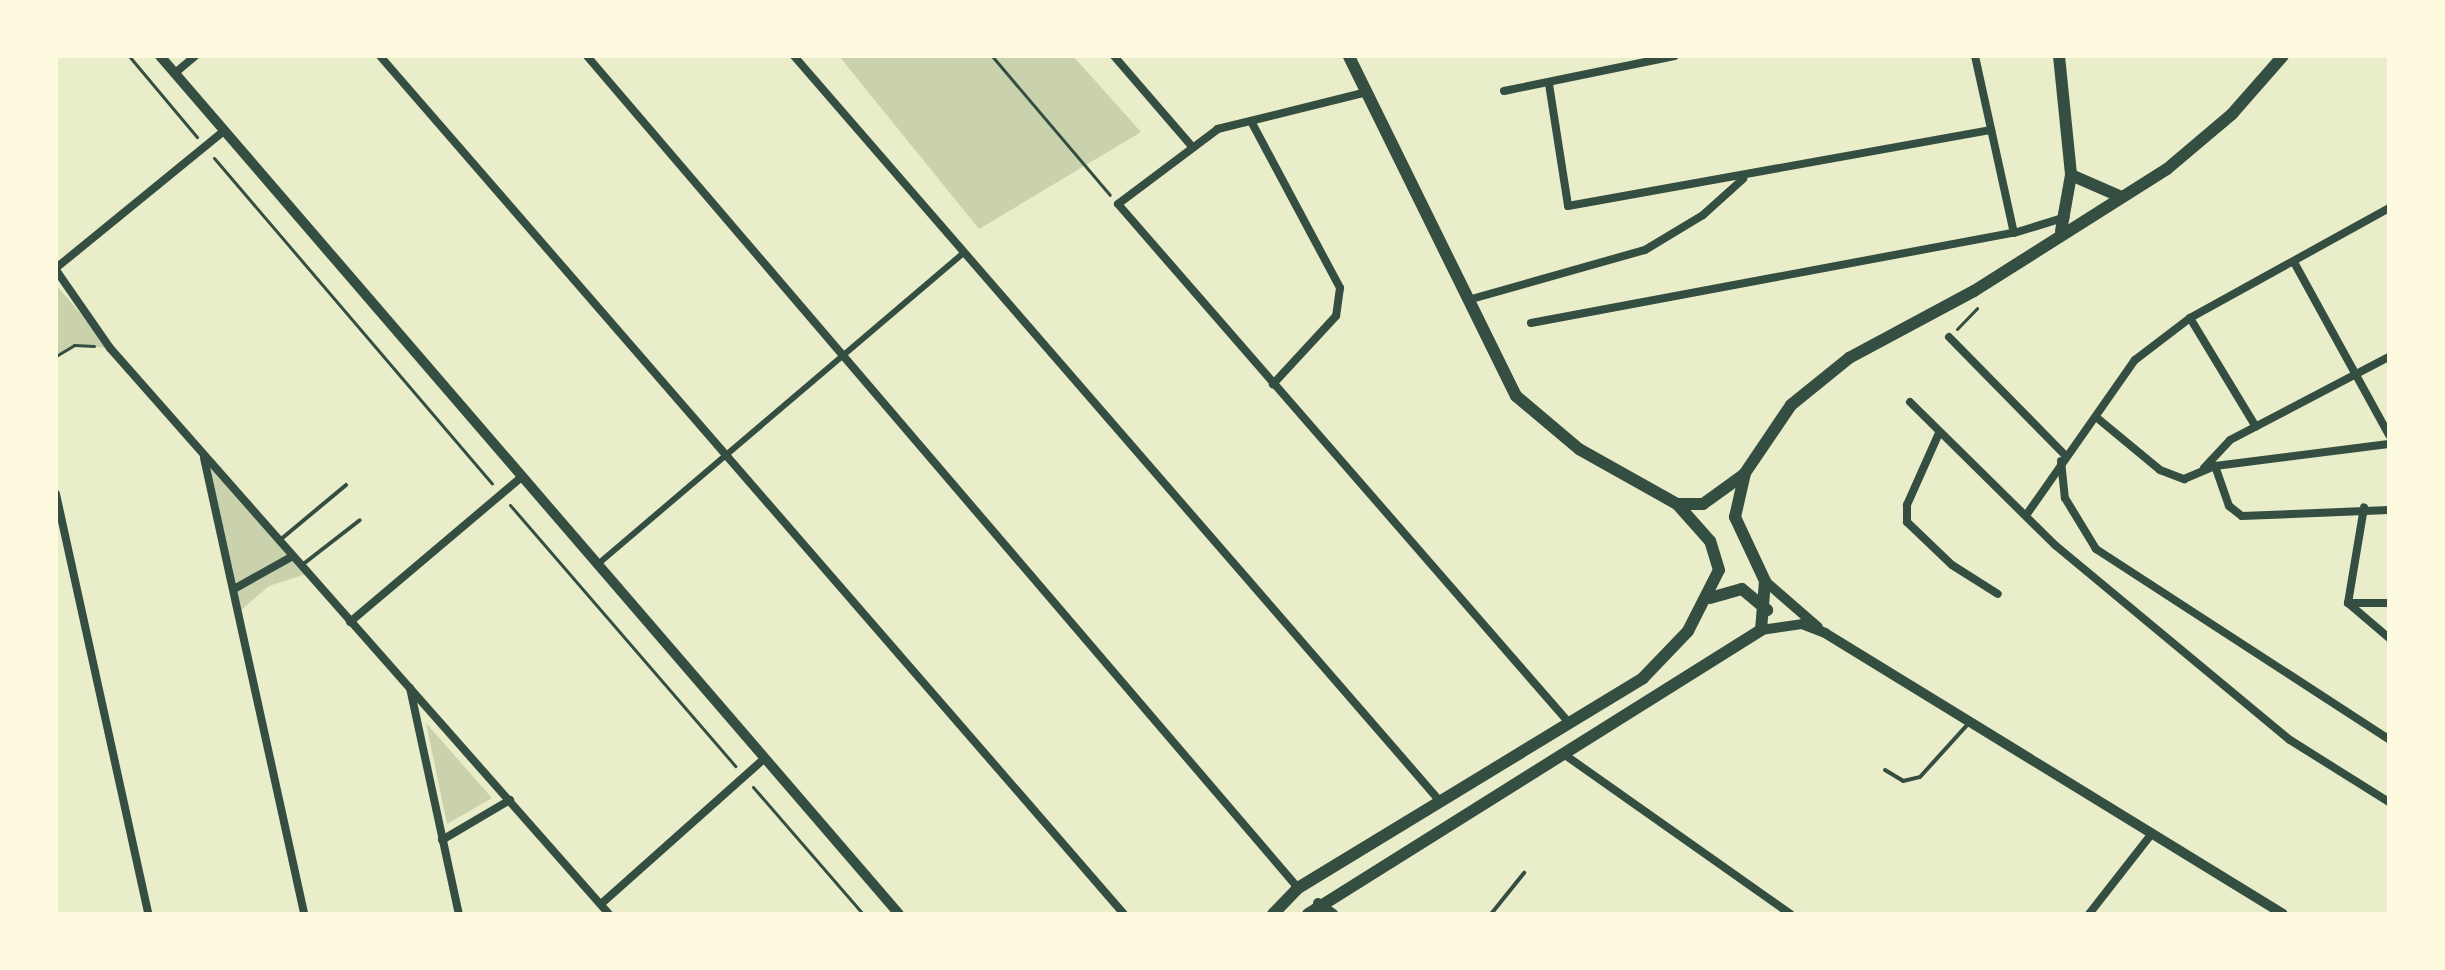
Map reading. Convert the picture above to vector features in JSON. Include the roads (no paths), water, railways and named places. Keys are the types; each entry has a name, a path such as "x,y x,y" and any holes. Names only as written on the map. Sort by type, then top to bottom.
{"main road":[{"path":"1273,914 1298,888 1643,678 1710,598 1717,555 1677,504 1542,423 1494,362 1468,300 1349,56"},
{"path":"2059,56 2071,175 2066,217 2061,231"},
{"path":"1677,504 1727,493 1745,473 1791,405 1817,381 1974,291 2061,231 2194,149 2283,56"},
{"path":"2071,175 2119,196"},
{"path":"1308,914 1318,903 1565,755 1761,630 1767,610 1765,581 1735,517 1745,473"},
{"path":"1710,598 1742,589 1767,610"}],"street":[{"path":"160,56 899,914"},
{"path":"175,73 195,56"},
{"path":"380,56 722,458 1124,914"},
{"path":"587,56 845,354 1298,888"},
{"path":"794,56 1439,800"},
{"path":"1114,56 1190,144"},
{"path":"1504,91 1674,56"},
{"path":"1975,56 2014,233"},
{"path":"1549,84 1568,206 1743,179 1991,130"},
{"path":"1367,92 1252,123 1190,144 1118,204 1570,724"},
{"path":"1252,123 1340,288 1336,316 1273,384"},
{"path":"225,130 56,269 110,348 291,557 410,685 609,914"},
{"path":"1468,300 1645,250 1703,215 1743,179"},
{"path":"2027,514 2062,458 2096,417 2135,360 2190,318 2295,264 2389,208"},
{"path":"1531,323 2014,233 2066,217"},
{"path":"598,564 964,253"},
{"path":"2295,264 2355,379 2389,435"},
{"path":"2190,318 2256,427"},
{"path":"1949,337 2062,458 2065,498 2096,549 2389,739"},
{"path":"2200,471 2218,449 2355,379 2389,357"},
{"path":"1910,402 2027,514 2290,740 2389,802"},
{"path":"2096,417 2171,477 2215,466 2389,444"},
{"path":"1939,433 1907,505 1907,522 1952,565 1998,594"},
{"path":"204,456 304,914"},
{"path":"2215,466 2237,514 2364,507 2389,510"},
{"path":"350,622 523,476"},
{"path":"56,494 148,914"},
{"path":"2348,603 2364,507"},
{"path":"234,589 291,557"},
{"path":"1765,581 1825,633 2150,836 2283,914"},
{"path":"2348,603 2389,603"},
{"path":"2348,603 2389,638"},
{"path":"1761,630 1802,624 1825,633"},
{"path":"410,685 459,914"},
{"path":"1565,755 1790,914"},
{"path":"601,904 765,758"},
{"path":"442,840 510,800"},
{"path":"2089,914 2150,836"},
{"path":"1318,903 1333,914"}],"lane":[{"path":"278,541 346,485"},
{"path":"300,566 360,520"},
{"path":"1885,770 1903,781 1920,777 1968,724"},
{"path":"1491,914 1524,873"}]}
